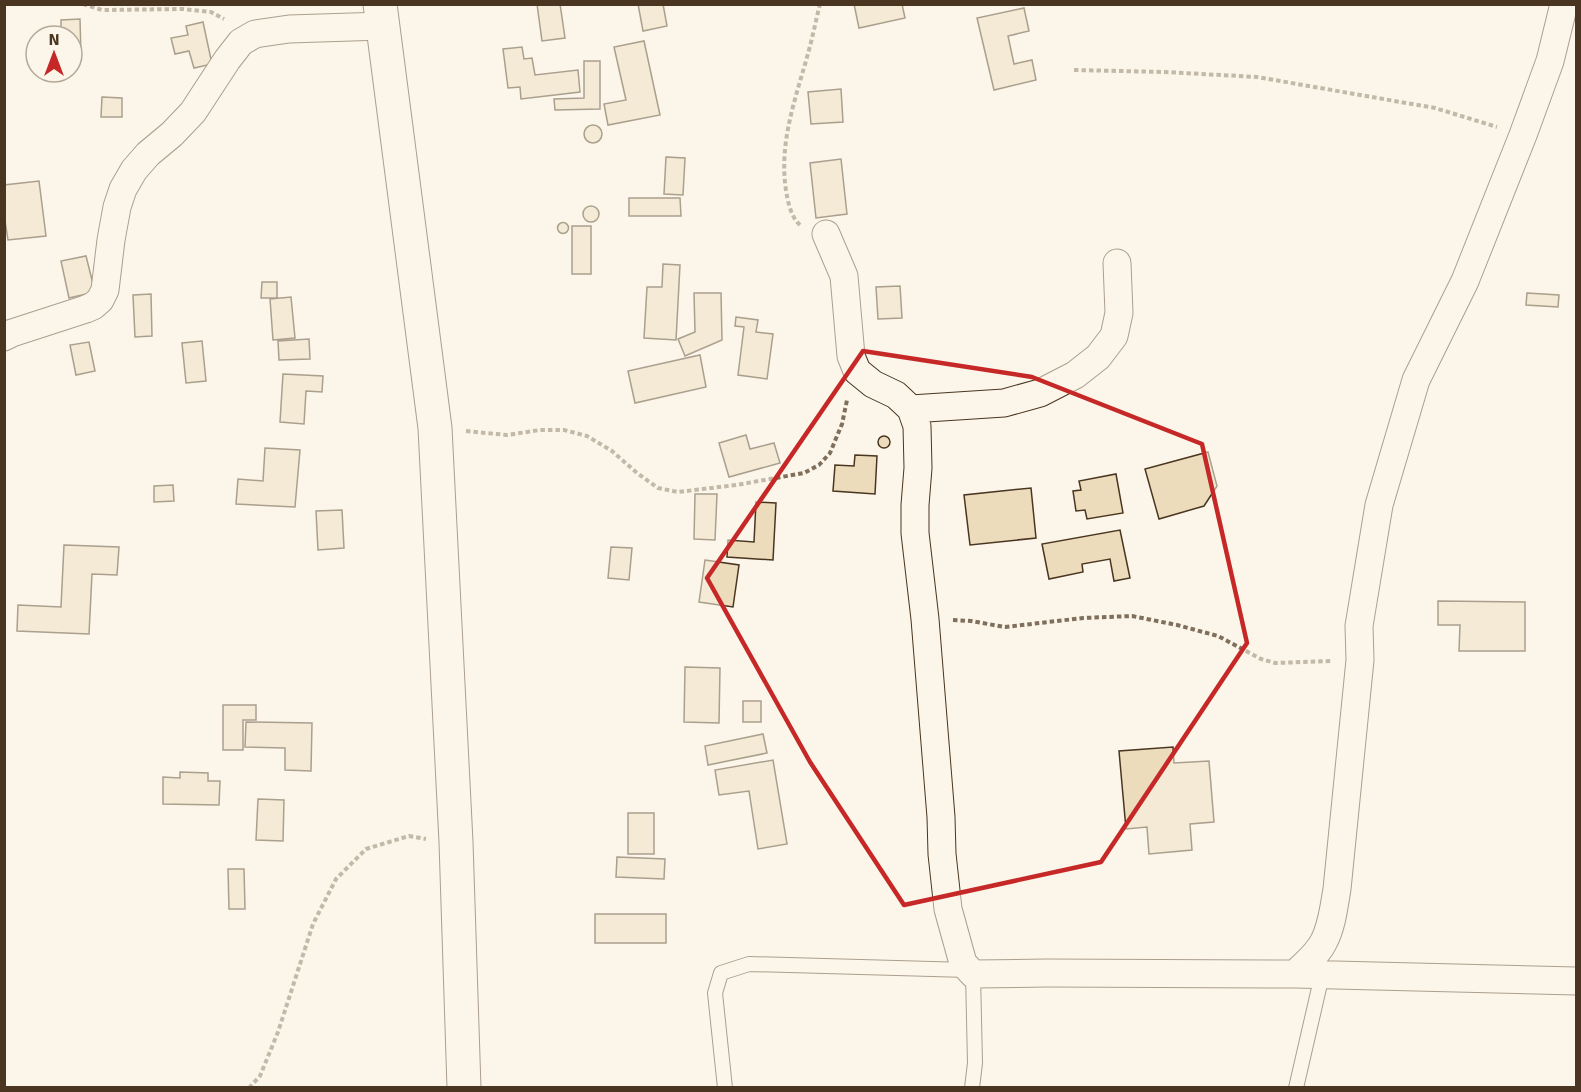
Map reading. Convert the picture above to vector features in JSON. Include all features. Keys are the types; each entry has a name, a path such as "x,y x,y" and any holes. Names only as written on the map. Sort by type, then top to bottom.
{"highway":[{"path":"381,15 435,428 456,843 465,1088"}],"street":[{"path":"1295,974 1313,957 1324,942 1338,879 1360,660 1359,626 1379,505 1416,380 1465,281 1523,135 1550,61 1564,4"},
{"path":"4,337 86,309 100,300 105,290 111,240 123,189 134,170 148,154 193,112 241,42 255,33 381,15"},
{"path":"826,234 844,276 851,356 857,371 873,384 896,395 910,409 917,426 915,533 925,619 942,854 948,909 963,963 971,972 1295,974 1576,981"},
{"path":"910,409 1004,403 1040,393 1075,375 1098,357 1114,336 1119,313 1117,263"}],"lane":[{"path":"725,1088 715,993 721,973 749,964 971,972 975,1064 972,1088"},
{"path":"1296,1088 1322,975"}],"path":[{"path":"83,4 102,10 183,9 211,12 255,33"},
{"path":"820,4 788,124 784,180 789,205 797,223 807,229 826,234"},
{"path":"1074,70 1257,77 1435,108 1523,135"},
{"path":"435,428 507,435 540,430 564,430 586,436 612,451 657,488 678,492 736,485 804,474 819,465 830,453 842,424 850,389 857,371"},
{"path":"925,619 971,621 1005,627 1083,618 1132,616 1218,636 1261,659 1275,663 1360,660"},
{"path":"249,1088 260,1076 278,1032 313,924 336,879 366,849 409,836 456,843"}],"highlighted area":[{"path":"863,351 1032,377 1202,444 1247,643 1101,862 904,905 810,762 707,578"}],"building":[{"path":"537,4 560,4 565,38 542,41"},
{"path":"638,4 663,4 667,26 643,31"},
{"path":"854,4 902,4 905,18 859,28"},
{"path":"1024,8 1029,31 1008,36 1014,64 1032,60 1036,80 994,90 977,18"},
{"path":"80,19 80,24 61,24 61,20"},
{"path":"203,22 212,64 194,68 189,51 175,54 171,38 188,35 186,26"},
{"path":"644,41 660,115 608,125 604,104 626,100 614,47"},
{"path":"522,47 524,59 532,58 535,75 578,70 580,92 521,99 520,87 508,88 503,49"},
{"path":"584,61 600,61 600,109 555,110 554,99 584,98"},
{"path":"841,89 843,122 811,124 808,92"},
{"path":"102,97 122,98 122,117 101,117"},
{"path":"593,125 599,128 602,134 599,140 593,143 587,140 584,134 587,128"},
{"path":"666,157 685,158 683,195 664,194"},
{"path":"841,159 847,214 816,218 810,163"},
{"path":"39,181 46,236 8,240 4,214 4,185"},
{"path":"629,198 680,198 681,216 629,216"},
{"path":"591,206 599,214 591,222 583,214"},
{"path":"563,222 569,228 563,234 557,228"},
{"path":"572,226 591,226 591,274 572,274"},
{"path":"86,256 95,292 69,298 61,261"},
{"path":"663,264 680,265 676,340 644,338 647,287 662,287"},
{"path":"262,282 277,282 277,298 261,298"},
{"path":"900,286 902,318 878,319 876,287"},
{"path":"694,293 721,293 722,340 685,356 678,339 695,332"},
{"path":"1527,293 1559,295 1558,307 1526,305"},
{"path":"151,294 152,336 135,337 133,295"},
{"path":"291,297 295,338 273,340 270,299"},
{"path":"736,317 758,320 756,332 773,334 767,379 738,375 744,327 735,326"},
{"path":"309,339 310,359 279,360 278,341"},
{"path":"202,341 206,381 186,383 182,343"},
{"path":"89,342 95,371 76,375 70,345"},
{"path":"700,355 706,387 635,403 628,371"},
{"path":"283,374 323,376 322,392 306,391 304,424 280,422"},
{"path":"746,435 750,449 774,443 780,463 729,477 719,443"},
{"path":"886,436 889,437 889,447 882,448 879,447 878,440 879,437"},
{"path":"265,448 300,450 295,507 236,504 238,479 263,481"},
{"path":"1208,452 1217,486 1204,506 1159,519 1145,469"},
{"path":"855,455 877,456 875,494 833,491 835,465 854,466"},
{"path":"1116,474 1123,513 1087,519 1085,510 1076,511 1073,491 1081,490 1079,481"},
{"path":"173,485 174,501 154,502 154,486"},
{"path":"1031,488 1036,538 970,545 964,495"},
{"path":"695,494 717,494 715,540 694,539"},
{"path":"756,502 776,503 773,560 727,557 728,540 754,542"},
{"path":"342,510 344,548 318,550 316,511"},
{"path":"1120,530 1130,578 1114,581 1110,559 1082,564 1083,572 1049,579 1042,544"},
{"path":"64,545 119,547 117,575 92,574 89,634 17,631 18,605 61,607"},
{"path":"611,547 632,548 629,580 608,578"},
{"path":"705,560 739,565 733,607 699,602"},
{"path":"1438,601 1525,602 1525,651 1459,651 1460,625 1438,625"},
{"path":"685,667 720,668 719,723 684,722"},
{"path":"743,701 761,701 761,722 743,722"},
{"path":"223,705 256,705 256,720 243,720 243,750 223,750"},
{"path":"246,722 312,723 311,771 285,770 285,748 245,747"},
{"path":"763,734 767,753 708,765 705,746"},
{"path":"1173,747 1174,763 1209,761 1214,822 1190,824 1192,850 1149,854 1147,827 1126,829 1119,751"},
{"path":"773,760 787,844 758,849 749,791 719,795 715,770"},
{"path":"180,772 208,773 208,781 220,781 219,805 163,804 163,777 180,778"},
{"path":"258,799 284,800 283,841 256,840"},
{"path":"628,813 654,813 654,854 628,854"},
{"path":"617,857 665,859 664,879 616,877"},
{"path":"228,869 244,869 245,909 229,909"},
{"path":"595,914 666,914 666,943 595,943"}]}
